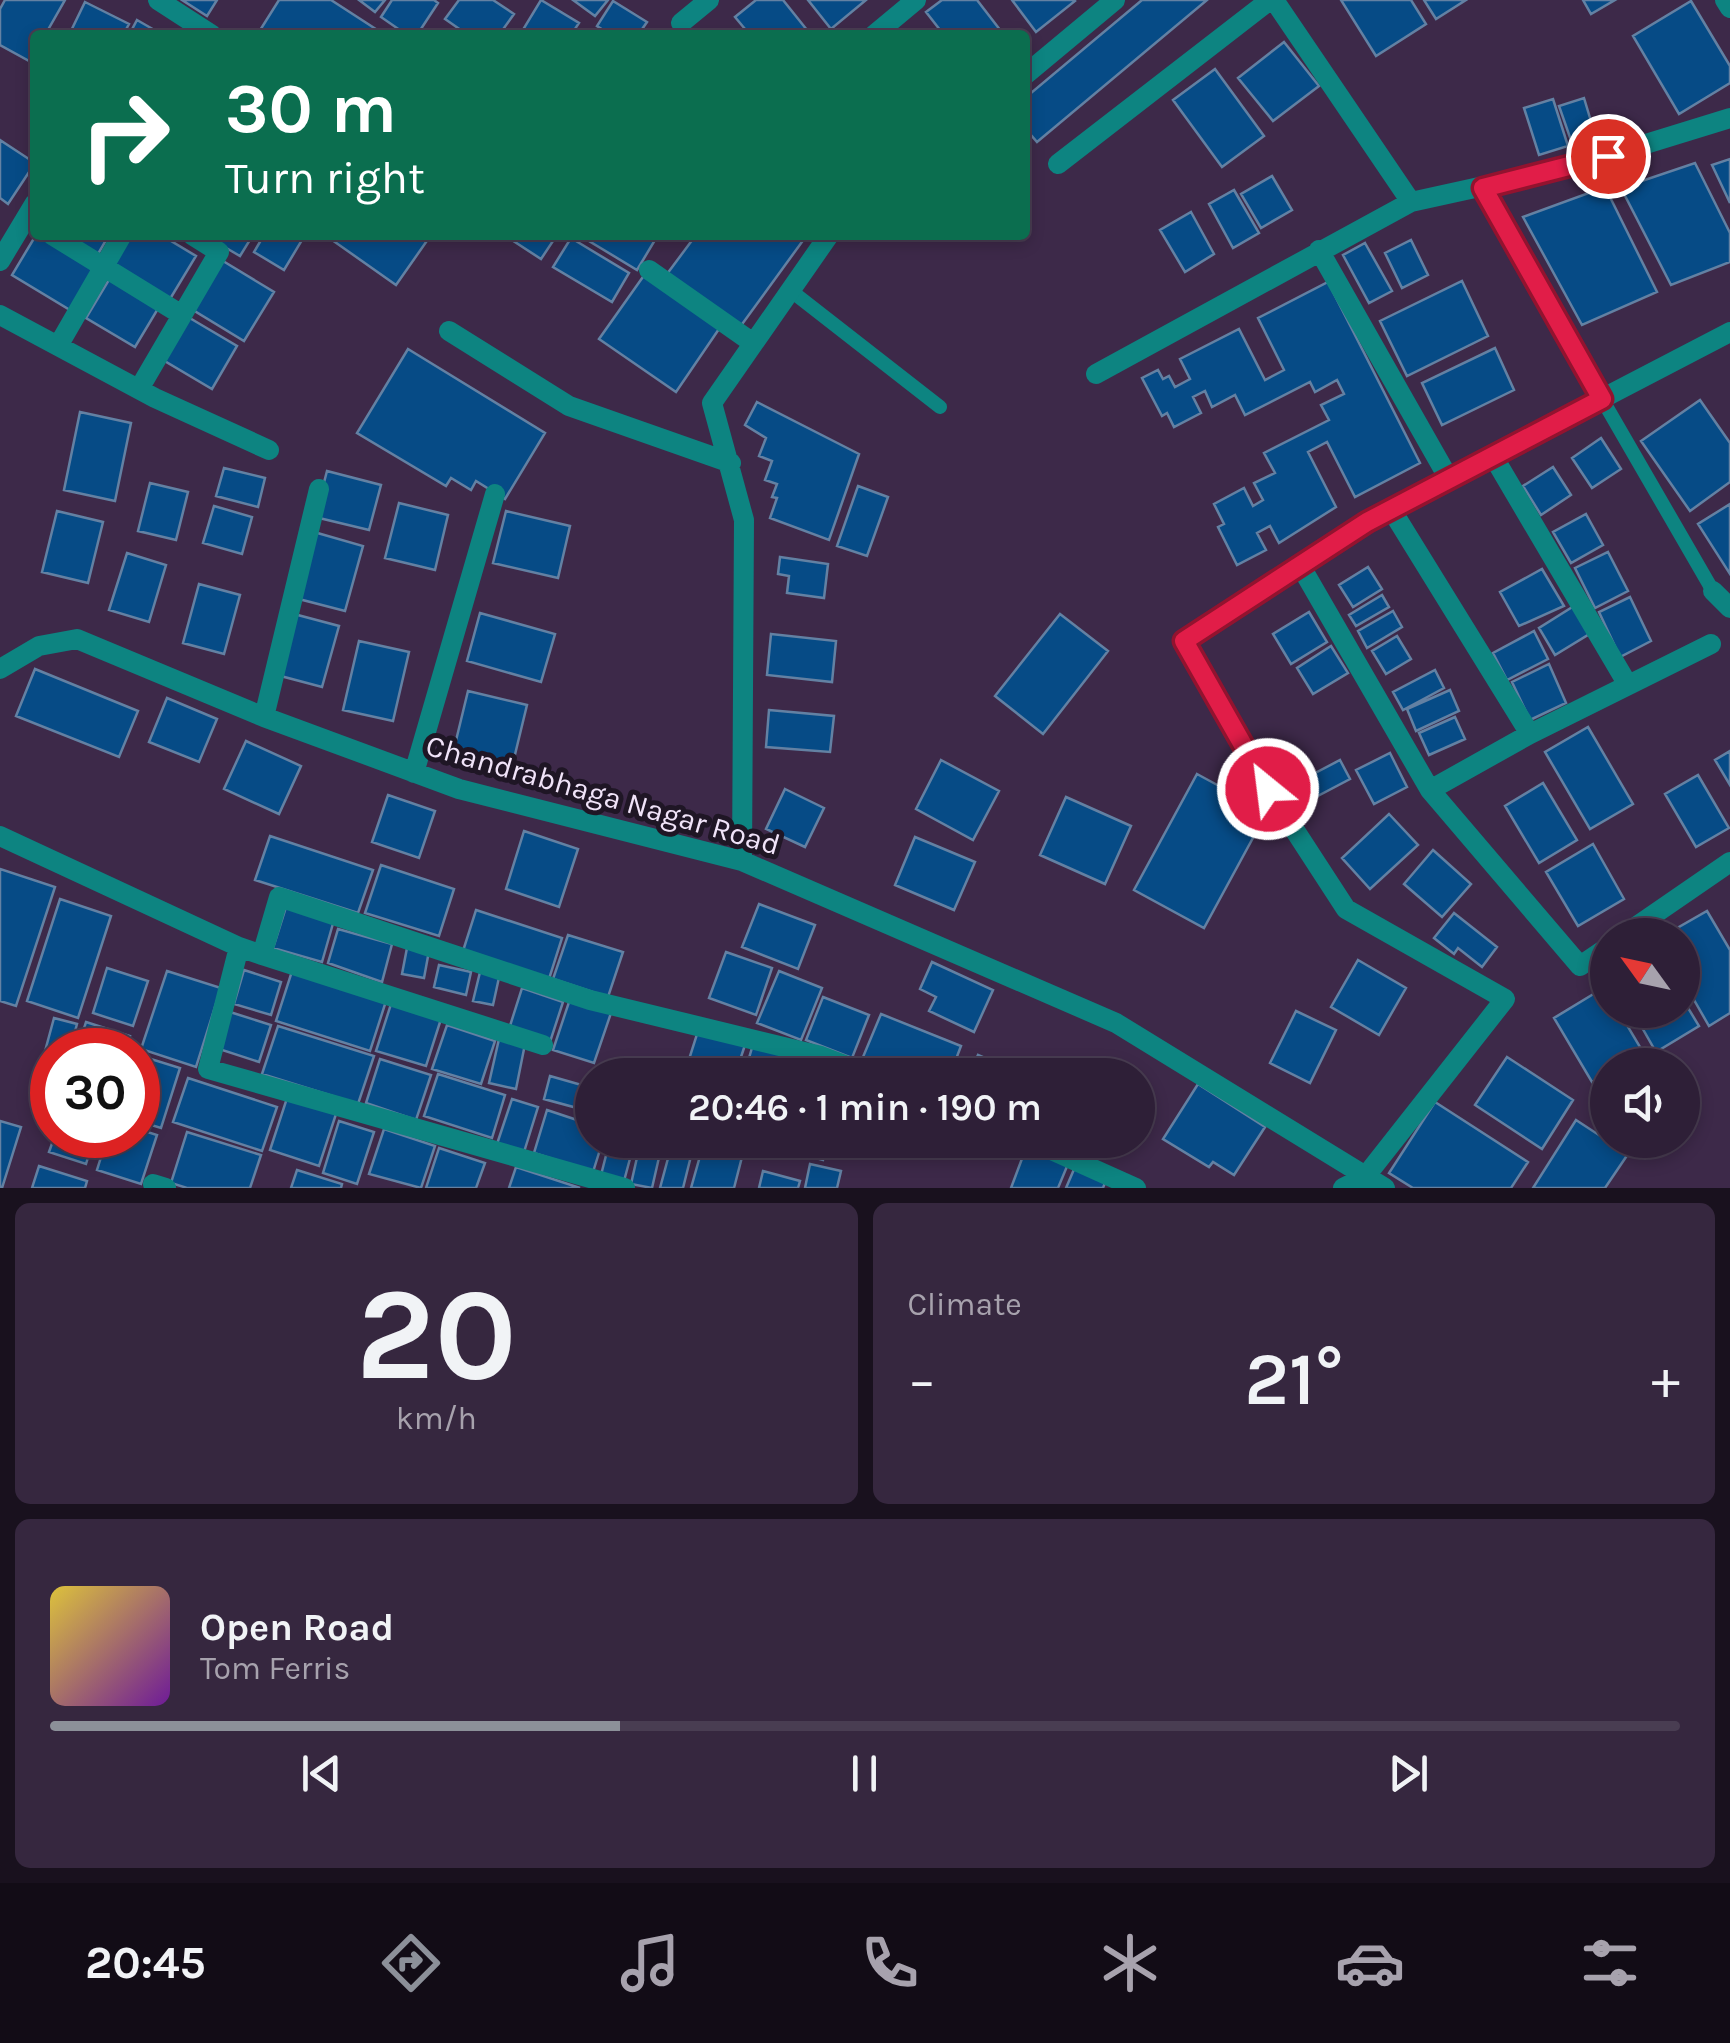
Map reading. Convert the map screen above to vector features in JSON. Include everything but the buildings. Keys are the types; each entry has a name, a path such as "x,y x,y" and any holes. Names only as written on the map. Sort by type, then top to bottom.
{"street":[{"path":"158,0 204,30"},
{"path":"682,24 709,0"},
{"path":"880,30 916,0"},
{"path":"1030,71 1115,0"},
{"path":"1058,164 1272,0 1411,202"},
{"path":"1725,0 1730,8"},
{"path":"1096,374 1411,202 1571,167 1730,118"},
{"path":"1483,188 1602,399"},
{"path":"0,261 30,219"},
{"path":"60,240 182,315"},
{"path":"58,346 119,240"},
{"path":"139,389 219,252 200,240"},
{"path":"742,861 744,520 712,403 825,240"},
{"path":"1319,250 1448,479"},
{"path":"649,270 754,343"},
{"path":"0,315 139,389 269,450"},
{"path":"449,331 569,406 731,463"},
{"path":"1343,1188 1364,1177 1505,999 1346,909 1268,789 1184,641 1391,509 1730,332"},
{"path":"1493,456 1628,686"},
{"path":"264,718 320,489"},
{"path":"414,773 495,494"},
{"path":"1391,509 1530,734"},
{"path":"1300,565 1430,790 1580,966 1590,959"},
{"path":"1714,591 1730,608"},
{"name":"Chandrabhaga Nagar Road","path":"0,669 39,646 78,639 264,718 459,789 742,861 1116,1022 1385,1188"},
{"path":"1430,790 1530,734 1710,644"},
{"path":"2,843 239,947 543,1045"},
{"path":"1649,918 1730,862"},
{"path":"262,955 280,896 590,1000 826,1058"},
{"path":"239,947 208,1068 625,1188"},
{"path":"1069,1158 1136,1188"}],"lane":[{"path":"790,290 940,407"},
{"path":"1602,399 1714,591"}],"route":[{"path":"1268,789 1184,641 1367,522 1602,399 1483,188 1608,156"}]}
